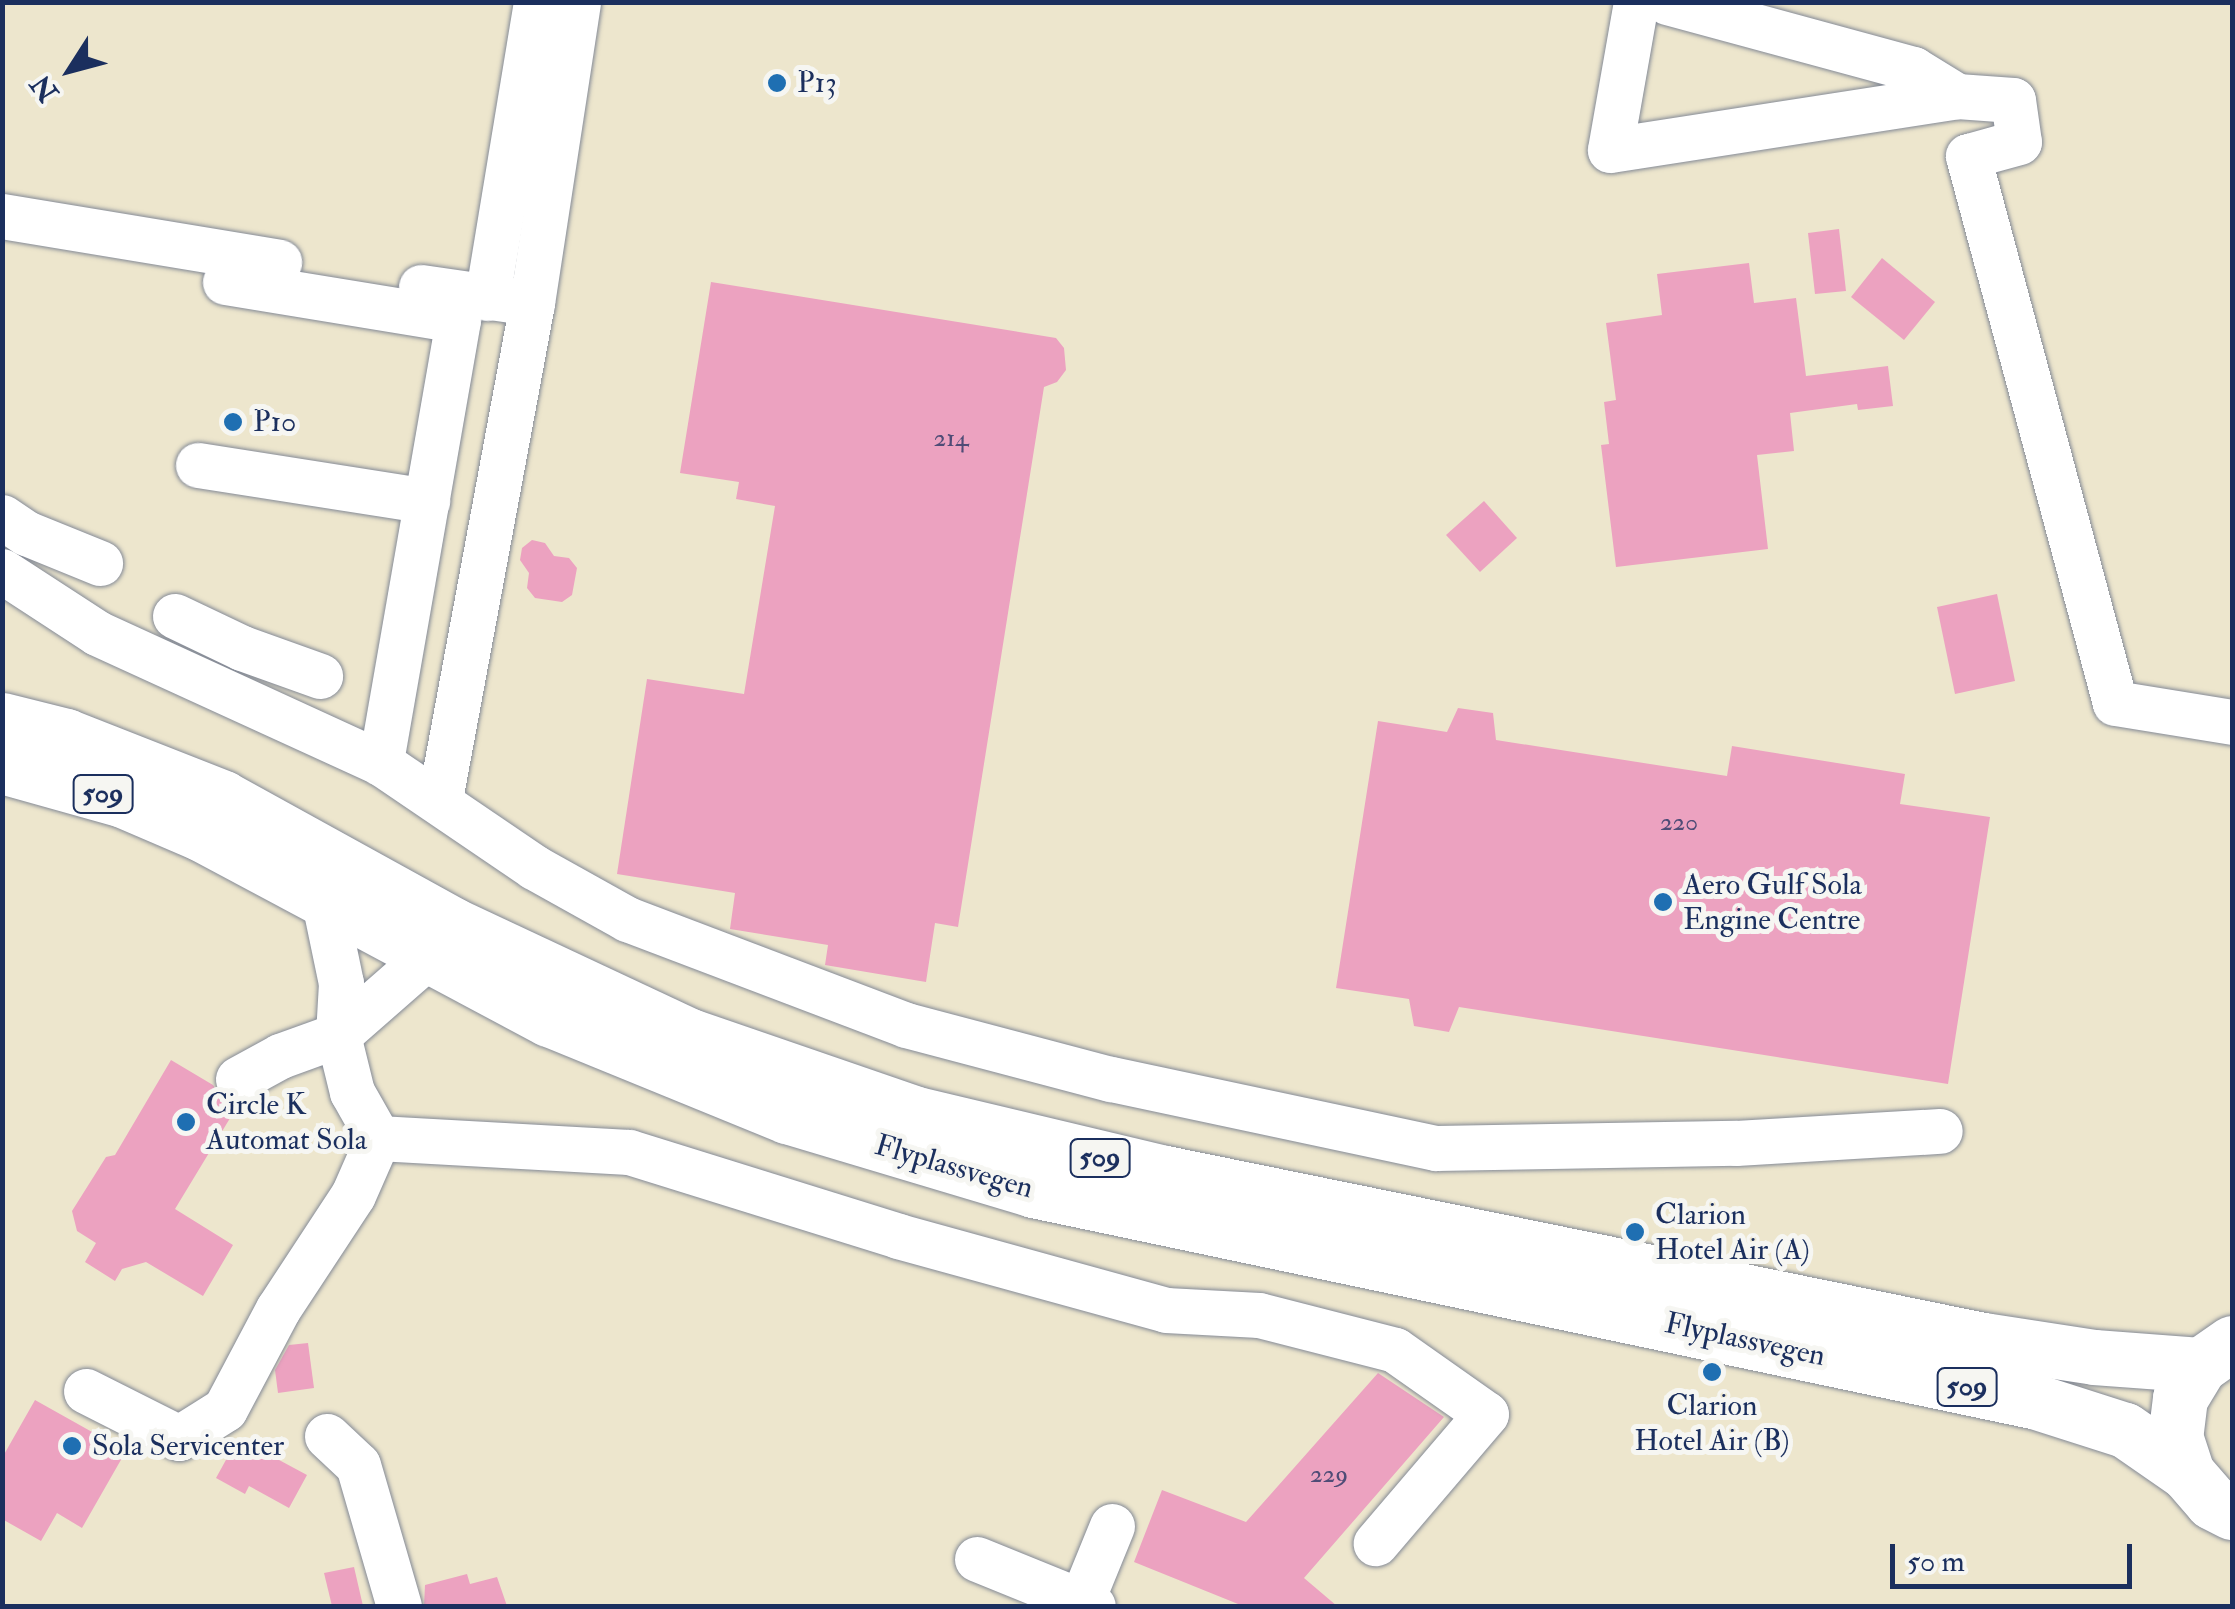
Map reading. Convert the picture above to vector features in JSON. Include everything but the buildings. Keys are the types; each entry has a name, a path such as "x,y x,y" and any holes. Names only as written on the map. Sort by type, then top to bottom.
{"highway":[{"name":"Flyplassvegen","path":"2,720 66,736 222,798 453,925 690,1036 913,1113 1165,1174 1982,1340 2094,1357 2166,1359 2216,1354"},
{"name":"Flyplassvegen","path":"2,766 123,800 259,862 427,957 549,1019 787,1116 896,1152 1033,1190 2037,1402 2125,1430 2187,1473"},
{"name":"509","path":"2216,1354 2180,1398 2176,1436 2187,1473 2212,1502 2232,1512"}],"street":[{"path":"486,298 536,2"},
{"path":"440,798 532,303 578,2"},
{"path":"1636,2 1610,150 1957,96 2013,100 2018,142 1968,156 2115,703 2232,722"},
{"path":"1667,2 1913,69 1957,96"},
{"path":"2,216 532,303"},
{"path":"225,282 458,320 381,763"},
{"path":"198,465 427,501"},
{"path":"2,516 26,533 100,564"},
{"path":"2,571 113,641 381,763 440,798 534,867 627,919 694,948 906,1026 1130,1084 1436,1148 1736,1142 1940,1130"},
{"path":"175,616 242,648 320,676"},
{"path":"323,897 341,983 338,1034 352,1092 378,1138"},
{"path":"238,1078 280,1056 338,1034 427,957"},
{"path":"86,1392 179,1438 225,1409 278,1309 353,1195 378,1138"},
{"path":"378,1138 629,1152 898,1236 1166,1310 1259,1315 1395,1350 1486,1414 1376,1543"},
{"path":"327,1436 358,1465 398,1606"},
{"path":"977,1559 1087,1604 1112,1526"}],"place":[{"name":"P13","path":"777,83"},
{"name":"P10","path":"233,422"},
{"name":"Aero Gulf Sola Engine Centre","path":"1663,902"},
{"name":"Circle K Automat Sola","path":"186,1122"},
{"name":"Clarion Hotel Air (A)","path":"1635,1232"},
{"name":"Clarion Hotel Air (B)","path":"1712,1372"},
{"name":"Sola Servicenter","path":"72,1446"}]}
